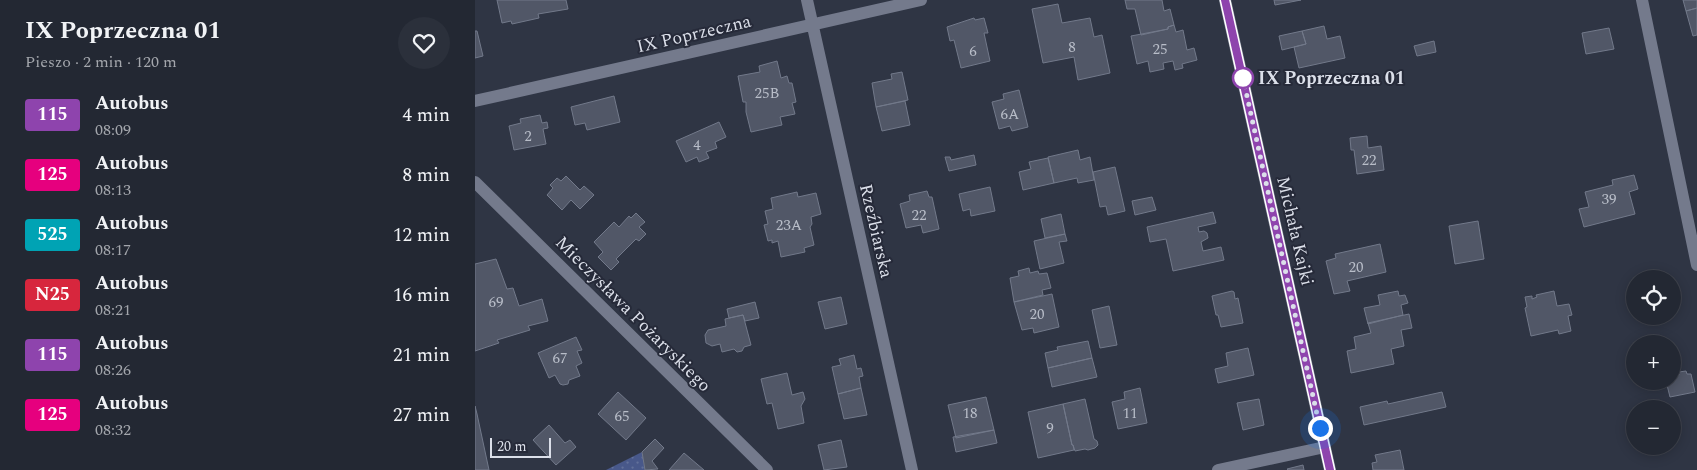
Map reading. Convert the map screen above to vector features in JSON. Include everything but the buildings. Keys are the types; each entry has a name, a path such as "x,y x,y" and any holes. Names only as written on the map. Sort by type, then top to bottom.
{"street":[{"name":"Rzeźbiarska","path":"807,0 912,470"},
{"name":"IX Poprzeczna","path":"475,101 921,0"},
{"name":"Michała Kajki","path":"1225,0 1330,470"},
{"path":"1642,0 1697,265"},
{"name":"Mieczysława Pożaryskiego","path":"475,182 767,470"},
{"path":"1218,470 1325,447"}],"shaded area":[{"path":"642,452 645,470 606,470"}],"bus line":[{"name":"115","path":"1225,0 1330,470"}],"place":[{"name":"IX Poprzeczna 01","path":"1243,78"}],"route":[{"path":"1243,78 1320,428"}]}
